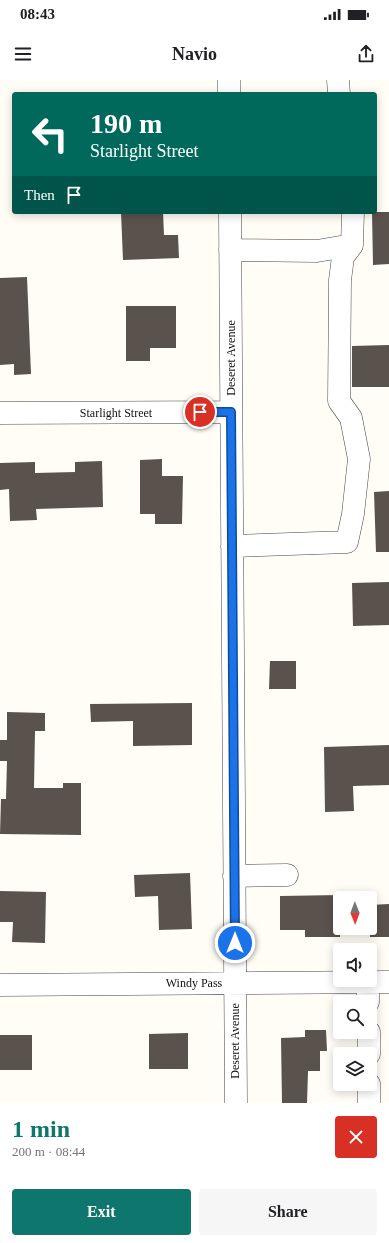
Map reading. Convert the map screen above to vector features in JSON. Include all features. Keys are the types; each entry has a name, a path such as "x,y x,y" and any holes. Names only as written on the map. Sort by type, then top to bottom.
{"street":[{"path":"229,80 229,92"},
{"path":"338,80 339,92"},
{"name":"Deseret Avenue","path":"230,214 236,1103"},
{"path":"232,546 347,542 353,514 359,458 351,418 339,401 340,280 343,257 352,245 353,214"},
{"path":"230,250 317,251 352,245"},
{"name":"Starlight Street","path":"0,414 231,412"},
{"path":"234,876 287,875"},
{"name":"Windy Pass","path":"0,985 235,983 375,989"},
{"path":"369,1091 369,1103"}],"building":[{"path":"377,212 389,212 389,264 373,265 372,214 377,214"},
{"path":"121,214 163,214 164,235 178,235 179,258 123,260"},
{"path":"27,277 31,374 14,375 14,364 0,365 0,278"},
{"path":"126,306 176,306 176,348 150,348 150,361 126,361"},
{"path":"389,345 389,387 352,387 352,346"},
{"path":"162,459 162,476 183,476 182,524 155,524 155,514 140,514 140,460"},
{"path":"102,461 103,507 36,509 37,520 10,521 9,489 0,490 0,463 35,462 35,473 75,472 75,462"},
{"path":"389,491 389,552 376,552 374,492"},
{"path":"389,582 389,625 353,626 352,583"},
{"path":"270,661 296,661 296,689 269,689"},
{"path":"192,703 192,745 133,746 133,721 91,722 90,704"},
{"path":"7,712 45,713 45,731 35,731 34,788 63,788 63,783 81,783 81,835 0,834 1,799 6,799 7,761 0,761 0,740 7,740"},
{"path":"389,745 389,785 353,786 354,811 325,812 324,747"},
{"path":"190,873 192,929 159,930 158,896 135,897 134,875"},
{"path":"0,891 46,892 45,943 12,942 13,922 0,922"},
{"path":"333,895 333,935 340,935 340,937 305,937 305,930 280,930 280,896"},
{"path":"389,904 389,937 370,937 370,935 377,935 377,905"},
{"path":"305,1030 326,1030 327,1051 320,1051 320,1071 308,1071 307,1103 282,1103 281,1038 305,1037"},
{"path":"188,1033 188,1069 149,1069 149,1034"},
{"path":"0,1035 32,1035 32,1070 0,1070"}],"route":[{"path":"200,412 231,412 235,943"}]}
